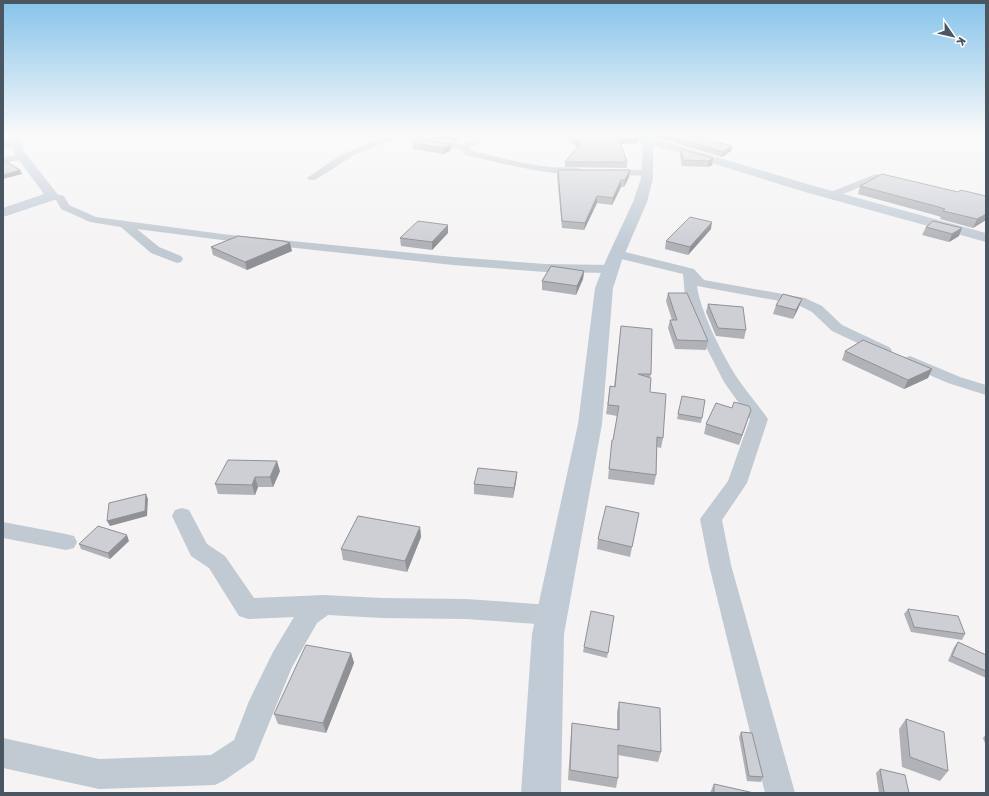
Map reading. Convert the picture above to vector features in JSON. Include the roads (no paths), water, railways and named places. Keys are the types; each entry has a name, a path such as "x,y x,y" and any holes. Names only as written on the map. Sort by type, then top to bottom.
{"street":[{"path":"34,171 52,196"},
{"path":"312,178 321,171"},
{"path":"558,171 590,171"},
{"path":"541,793 548,634 590,424 604,288 614,261 640,202 647,173 598,171"},
{"path":"748,171 986,238"},
{"path":"832,195 876,177 912,184"},
{"path":"3,213 52,196 60,198 65,207 94,220 222,237 453,261 545,268 614,261 689,272 700,283 800,301 817,309 837,328 897,356 954,380 986,390"},
{"path":"124,224 155,250 177,259"},
{"path":"689,272 692,296 708,337 732,382 759,419 737,483 711,519 720,565 780,793"},
{"path":"182,516 199,550 218,562 233,588 248,609 324,605 382,608 466,609 551,615"},
{"path":"3,530 66,542"},
{"path":"3,753 99,774 215,770 244,750 259,711 282,660 308,616 324,605"}]}
